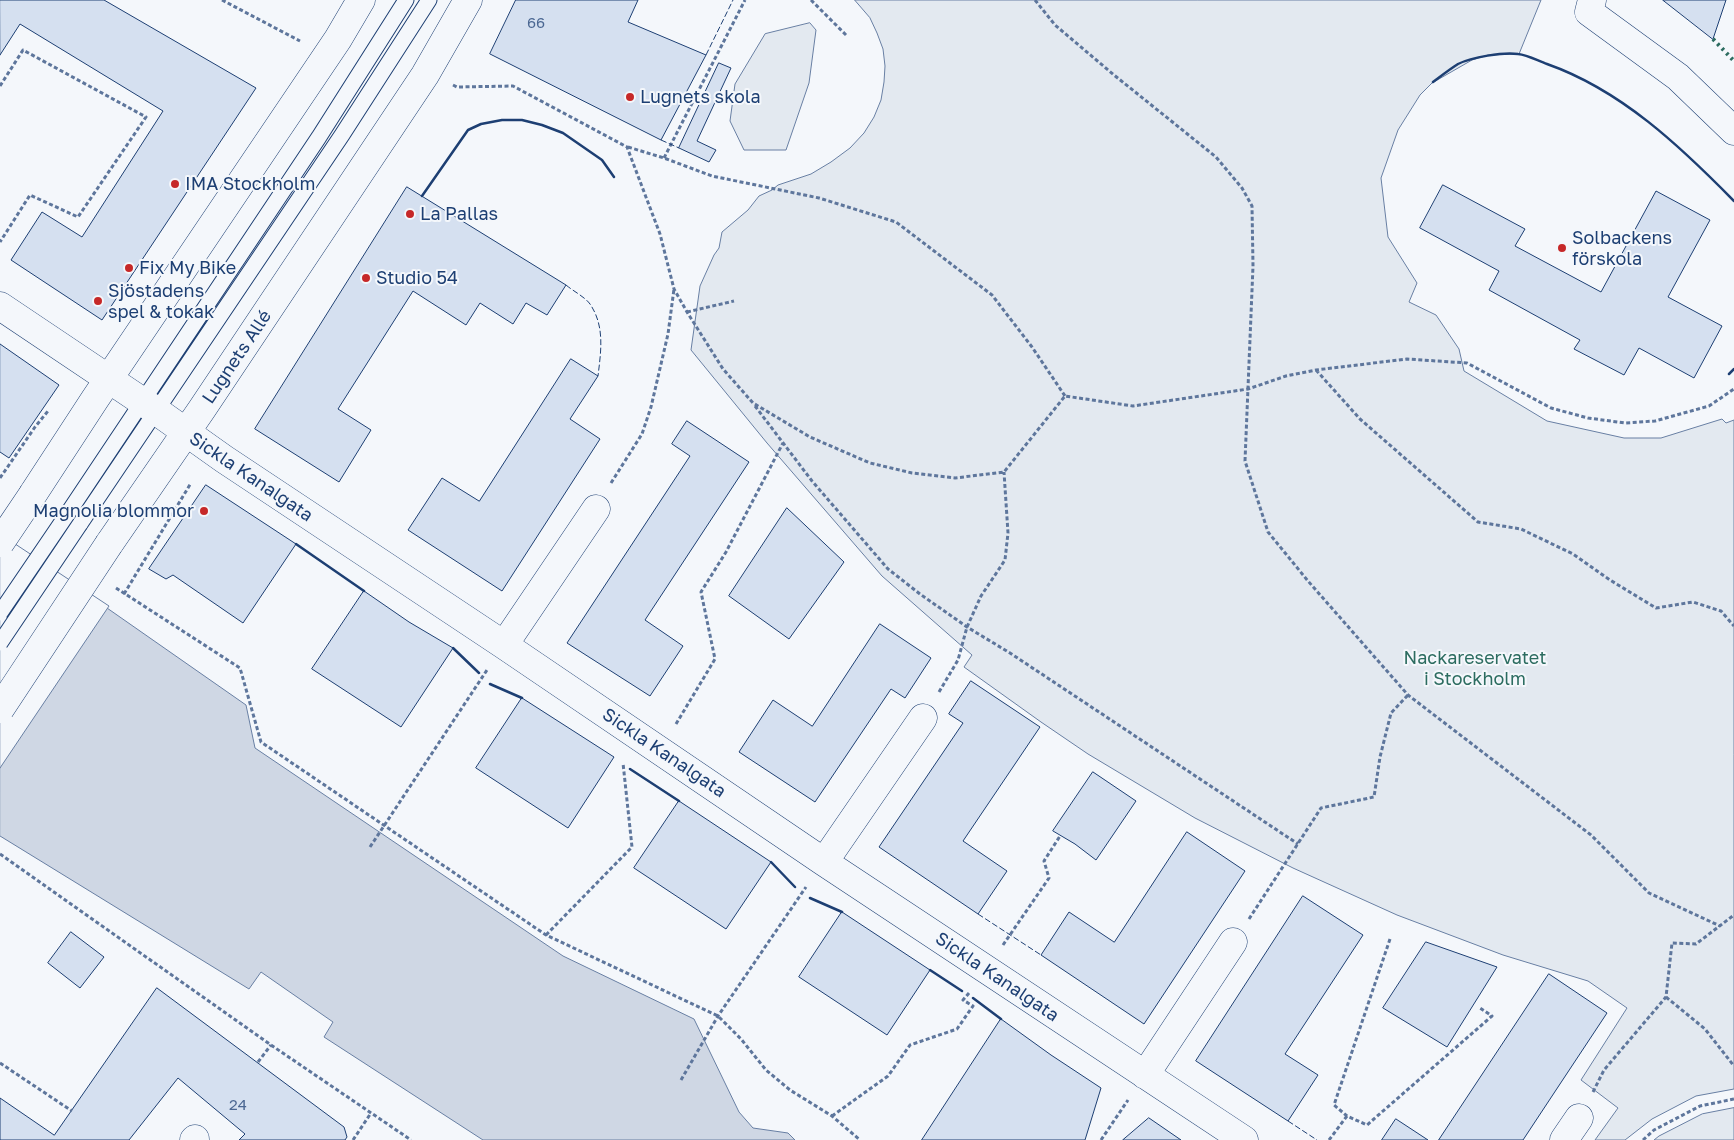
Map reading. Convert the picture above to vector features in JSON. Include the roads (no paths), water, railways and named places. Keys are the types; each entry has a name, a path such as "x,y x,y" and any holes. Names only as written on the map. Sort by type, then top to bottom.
{"street":[{"path":"0,543 338,39 361,0"},
{"name":"Lugnets Allé","path":"0,709 425,75 468,0"},
{"path":"1592,0 1589,12 1678,77 1734,131"},
{"name":"Sickla Kanalgata","path":"0,306 824,862 1244,1140"},
{"path":"504,645 596,509"},
{"path":"824,862 923,718"},
{"path":"1145,1075 1233,942"}],"lane":[{"path":"0,643 80,524 239,255 324,130 406,0"},
{"path":"0,614 66,516 149,406 342,135 429,0"}],"place":[{"name":"Lugnets skola","path":"630,97"},
{"name":"IMA Stockholm","path":"175,184"},
{"name":"La Pallas","path":"410,214"},
{"name":"Solbackens förskola","path":"1562,248"},
{"name":"Fix My Bike","path":"129,268"},
{"name":"Studio 54","path":"366,278"},
{"name":"Sjöstadens spel & tokak","path":"98,301"},
{"name":"Magnolia blommor","path":"204,511"}],"park label":[{"name":"Nackareservatet i Stockholm","path":"1475,668"}]}
